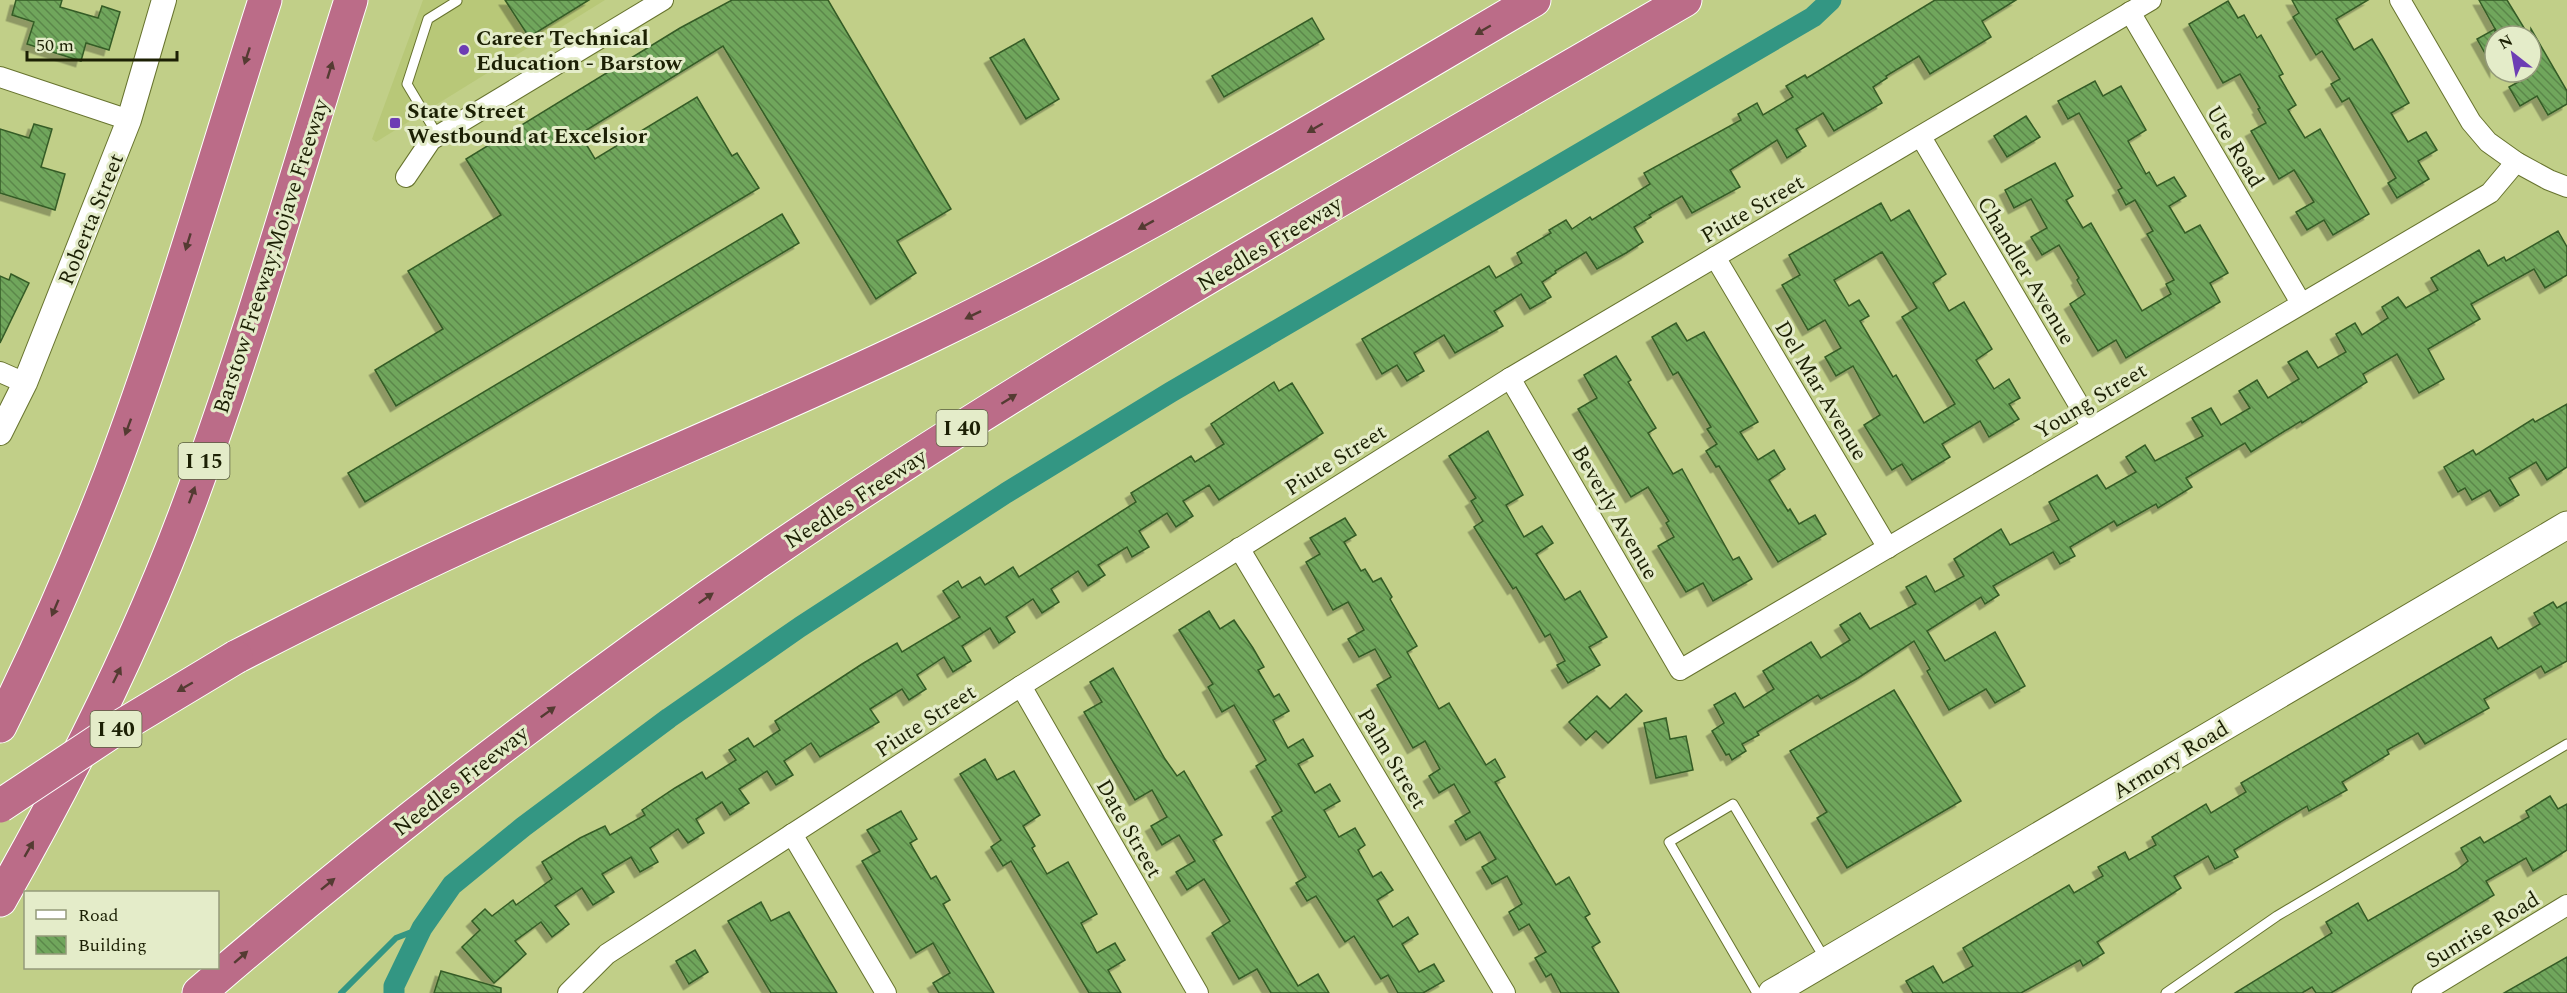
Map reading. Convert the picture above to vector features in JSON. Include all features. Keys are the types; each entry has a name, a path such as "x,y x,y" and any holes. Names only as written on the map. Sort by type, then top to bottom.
{"highway":[{"path":"0,726 50,620 118,453 162,327 264,0"},
{"name":"Barstow Freeway;Mojave Freeway","path":"0,900 36,836 122,665 192,495 246,336 351,0"},
{"name":"I 40","path":"0,806 113,731 236,657 416,567 832,382 1030,288 1227,180 1534,0"},
{"name":"Needles Freeway","path":"199,993 325,886 534,722 675,620 836,509 1144,317 1685,0"}],"main road":[{"name":"Armory Road","path":"1772,993 2567,525"}],"street":[{"name":"Roberta Street","path":"0,433 25,383 129,120 165,0"},
{"path":"406,177 431,140 663,0"},
{"name":"Piute Street","path":"568,993 607,954 1021,686 1510,378 2151,0"},
{"path":"2400,0 2471,122 2488,142 2516,162 2567,187"},
{"name":"Ute Road","path":"2130,12 2301,303"},
{"path":"0,77 129,120"},
{"name":"Chandler Avenue","path":"1921,137 2092,427"},
{"name":"Young Street","path":"1680,670 2490,193 2516,162"},
{"name":"Del Mar Avenue","path":"1715,258 1888,548"},
{"path":"0,372 25,383"},
{"name":"Beverly Avenue","path":"1510,378 1680,670"},
{"name":"Palm Street","path":"1239,548 1504,993"},
{"name":"Date Street","path":"1021,686 1198,993"},
{"path":"792,834 886,993"},
{"name":"Sunrise Road","path":"2422,993 2567,905"}],"lane":[{"path":"438,136 407,84 429,19 456,1"},
{"path":"2166,993 2277,916 2567,744"},
{"path":"1757,993 1669,842 1733,804 1826,961"}],"shaded area":[{"name":"Career Technical Education - Barstow","path":"423,0 605,0 376,142 372,139"}],"building":[{"path":"16,0 62,0 60,7 98,18 102,6 120,12 109,50 86,43 81,61 27,44 34,22 12,15"},
{"path":"505,0 589,0 529,37"},
{"path":"732,0 828,0 951,209 897,241 916,273 876,299 723,46 580,134 595,159 697,97 732,156 737,153 759,188 396,406 375,370 443,329 408,271 501,215 466,159 680,28"},
{"path":"1935,0 2016,0 1982,21 1991,37 1930,74 1919,56 1886,76 1887,78 1873,87 1882,103 1834,131 1823,113 1796,129 1806,146 1787,158 1777,140 1730,170 1740,187 1692,213 1682,196 1649,215 1651,217 1634,227 1643,242 1626,253 1597,269 1586,252 1542,282 1551,297 1530,309 1521,294 1494,311 1503,326 1455,353 1444,335 1414,353 1424,371 1407,381 1397,365 1382,374 1362,339 1489,266 1496,278 1522,263 1517,253 1551,233 1549,230 1566,220 1572,229 1590,217 1592,220 1650,184 1644,173 1741,120 1738,114 1757,103 1763,115 1793,97 1786,86 1805,75 1807,78"},
{"path":"2292,0 2368,0 2336,19 2354,50 2372,39 2384,59 2409,103 2391,113 2408,142 2426,132 2437,150 2418,161 2429,179 2397,198 2388,183 2396,178 2349,98 2342,102 2331,84 2340,79 2322,51 2316,55 2293,17 2299,13"},
{"path":"2479,0 2507,0 2522,24 2492,24"},
{"path":"2228,1 2238,18 2244,15 2257,38 2261,35 2283,74 2279,76 2296,105 2288,110 2305,138 2320,129 2369,214 2333,235 2324,220 2307,230 2296,212 2314,202 2294,170 2279,179 2251,131 2266,123 2258,109 2260,108 2240,74 2223,83 2189,24"},
{"path":"1312,18 1324,39 1224,97 1212,76"},
{"path":"2483,36 2483,50 2477,39"},
{"path":"1024,39 1059,99 1026,119 990,58"},
{"path":"2543,50 2567,91 2567,104 2548,115 2537,96 2520,106 2509,87 2514,84 2543,84"},
{"path":"2095,81 2103,96 2121,86 2146,130 2128,141 2146,174 2149,172 2157,186 2174,177 2186,196 2169,206 2185,233 2200,225 2228,273 2210,283 2220,302 2126,358 2116,340 2098,351 2070,304 2085,294 2077,280 2079,278 2059,245 2042,255 2031,237 2047,228 2031,199 2014,208 2005,190 2055,163 2073,196 2066,200 2083,228 2091,223 2142,311 2171,294 2166,284 2174,280 2147,234 2153,231 2135,200 2126,205 2118,190 2122,188 2079,113 2068,119 2058,101"},
{"path":"2026,116 2040,137 2007,157 1994,136"},
{"path":"34,124 52,129 41,167 65,174 55,210 0,193 0,129 29,138"},
{"path":"1881,203 1891,221 1909,210 1946,274 1933,283 1949,311 1964,302 1992,349 1976,360 1994,389 2009,379 2020,398 2009,404 2019,419 1989,437 1980,421 1942,444 1950,457 1912,480 1902,464 1892,470 1864,425 1880,415 1853,366 1836,376 1825,357 1841,348 1825,320 1808,330 1782,285 1800,275 1789,255","holes":["1882,252 1917,308 1902,317 1955,404 1924,423 1896,375 1893,377 1860,321 1869,316 1859,300 1849,306 1834,280"]},
{"path":"782,214 799,243 365,502 348,473"},
{"path":"2558,231 2567,247 2567,275 2545,288 2534,269 2471,304 2480,319 2428,349 2444,379 2419,393 2397,354 2363,374 2367,382 2302,423 2301,421 2251,452 2245,443 2186,478 2192,487 2158,508 2156,504 2117,526 2114,521 2070,547 2075,556 2060,564 2053,552 1993,586 1999,595 1985,604 1981,597 1927,631 1945,661 1995,632 2025,686 1995,703 1986,689 1949,710 1927,671 1930,669 1914,641 1858,678 1821,699 1818,695 1757,732 1759,735 1742,744 1746,751 1732,760 1729,754 1726,755 1712,731 1724,723 1714,705 1735,693 1744,708 1774,689 1763,671 1811,642 1821,658 1850,640 1840,625 1860,613 1870,629 1916,604 1906,587 1926,576 1935,592 1964,576 1954,559 2001,529 2010,545 2059,520 2049,502 2097,475 2106,489 2136,472 2126,457 2145,445 2155,461 2203,436 2192,418 2211,408 2221,425 2250,408 2239,391 2257,380 2268,398 2299,379 2288,362 2307,351 2318,368 2346,352 2336,334 2355,323 2362,335 2388,318 2382,307 2398,297 2406,308 2438,290 2431,278 2479,250 2488,266 2504,257 2506,261"},
{"path":"11,274 29,283 0,343 0,276 9,280"},
{"path":"1676,323 1687,341 1704,332 1758,422 1740,432 1758,460 1774,450 1785,469 1769,480 1788,511 1790,509 1799,524 1815,515 1826,534 1778,562 1719,466 1716,467 1706,451 1717,444 1707,429 1711,427 1678,372 1673,375 1652,337"},
{"path":"1616,356 1631,380 1628,382 1656,428 1648,433 1673,474 1682,469 1733,560 1739,557 1752,579 1713,601 1703,583 1686,592 1658,546 1674,537 1666,523 1669,521 1648,487 1631,497 1578,409 1597,398 1584,375"},
{"path":"1274,382 1279,391 1292,383 1323,433 1219,500 1209,485 1183,501 1193,516 1176,527 1167,513 1139,531 1149,547 1132,557 1127,547 1098,565 1105,575 1088,586 1078,571 1051,589 1059,602 1042,613 1033,599 1006,617 1015,632 999,643 990,628 962,646 971,661 953,672 944,657 917,675 926,689 909,700 902,689 870,709 879,722 820,757 811,743 784,761 793,775 776,785 767,771 739,789 749,803 730,815 722,802 696,819 704,833 688,843 678,829 650,848 658,862 640,872 631,857 602,874 614,892 593,905 582,888 555,906 569,924 552,937 541,922 515,941 526,954 494,983 462,947 480,930 472,921 485,909 492,916 513,900 516,905 552,879 542,862 580,838 605,826 610,835 645,815 642,810 675,788 702,772 706,779 736,760 729,750 748,738 754,747 780,730 775,721 862,664 897,643 902,652 960,617 943,591 958,581 962,588 980,577 985,585 1013,567 1019,577 1136,502 1131,493 1191,456 1195,462 1224,444 1211,424"},
{"path":"2567,404 2567,467 2547,480 2536,462 2509,478 2519,495 2500,506 2490,490 2472,500 2465,488 2458,492 2444,467 2473,450 2476,455 2533,419 2535,422"},
{"path":"1488,431 1523,495 1506,505 1524,537 1542,526 1553,543 1536,554 1565,600 1580,591 1607,637 1589,647 1600,665 1568,683 1557,665 1565,661 1550,634 1545,637 1516,587 1513,589 1474,527 1483,521 1471,501 1476,498 1449,456"},
{"path":"1345,518 1356,535 1344,542 1361,571 1365,569 1373,582 1381,578 1392,597 1390,599 1417,646 1407,652 1439,709 1449,703 1486,765 1495,759 1505,777 1495,782 1556,885 1569,877 1590,914 1585,917 1600,942 1592,947 1619,993 1561,993 1551,974 1546,977 1535,958 1546,952 1529,924 1519,930 1509,912 1522,904 1507,876 1492,884 1482,867 1496,859 1480,832 1466,840 1455,821 1470,812 1454,784 1439,793 1429,776 1440,769 1425,741 1413,748 1377,685 1391,677 1375,649 1359,657 1348,639 1364,630 1348,602 1333,610 1306,562 1320,554 1310,538"},
{"path":"2553,602 2557,608 2567,602 2567,661 2545,673 2541,666 2484,699 2489,708 2425,744 2418,733 2387,750 2389,754 2342,782 2347,790 2309,811 2307,806 2234,850 2238,857 2215,869 2208,856 2174,876 2181,888 2097,942 2104,953 2083,966 2080,960 2021,993 1913,993 1906,981 1933,966 1943,983 1973,966 1963,948 2069,885 2074,893 2103,876 2098,867 2125,852 2129,860 2156,845 2152,837 2206,804 2211,813 2246,792 2241,783 2491,637 2498,649 2540,624 2534,613"},
{"path":"1209,611 1220,629 1234,620 1253,648 1264,667 1258,670 1274,697 1279,694 1289,711 1273,720 1288,748 1303,739 1313,756 1298,764 1315,793 1330,784 1340,801 1324,810 1339,837 1355,828 1365,845 1358,850 1373,877 1381,872 1393,890 1377,900 1393,927 1408,917 1418,934 1402,944 1419,972 1434,964 1444,981 1423,993 1398,993 1388,975 1381,979 1354,936 1345,942 1316,896 1307,901 1296,883 1306,877 1272,817 1282,811 1256,766 1266,760 1234,705 1222,712 1208,687 1213,684 1179,630"},
{"path":"1113,668 1165,759 1177,776 1184,771 1222,835 1213,840 1298,986 1318,974 1329,993 1271,993 1257,969 1239,979 1212,933 1230,921 1204,879 1187,890 1176,872 1195,861 1179,835 1162,845 1151,826 1167,817 1152,790 1135,800 1084,712 1102,702 1090,682"},
{"path":"1894,690 1961,801 1847,868 1817,818 1827,812 1790,751"},
{"path":"1626,694 1642,711 1608,743 1596,731 1586,740 1569,722 1597,696 1610,709"},
{"path":"1666,718 1670,739 1686,736 1693,770 1656,778 1644,723"},
{"path":"985,759 997,780 1014,771 1040,815 1023,826 1047,874 1068,862 1097,914 1081,923 1097,953 1115,943 1125,960 1108,970 1121,993 1089,993 1011,861 1003,866 991,847 1001,840 960,774"},
{"path":"2550,796 2558,809 2567,804 2567,850 2548,862 2533,871 2526,858 2486,881 2494,895 2331,993 2316,993 2312,987 2302,993 2235,993 2332,933 2326,922 2358,903 2368,921 2457,870 2468,861 2461,848 2480,837 2484,843 2529,817 2526,811"},
{"path":"901,811 917,839 910,843 931,879 936,876 950,900 943,904 994,993 939,993 933,983 950,973 933,943 916,953 862,861 880,851 867,830"},
{"path":"761,902 771,921 789,912 837,993 771,993 728,921"},
{"path":"695,950 708,972 689,984 676,961"},
{"path":"2567,957 2567,993 2504,993"},
{"path":"441,971 501,988 501,993 434,993"}],"waterway":[{"path":"394,993 394,986 422,928 452,885 523,827 669,718 800,627 1006,493 1171,392 1813,17 1831,0"},
{"path":"341,993 396,938 422,928"}],"place":[{"name":"Career Technical Education - Barstow","path":"464,50"},
{"name":"State Street Westbound at Excelsior","path":"395,123"}]}
